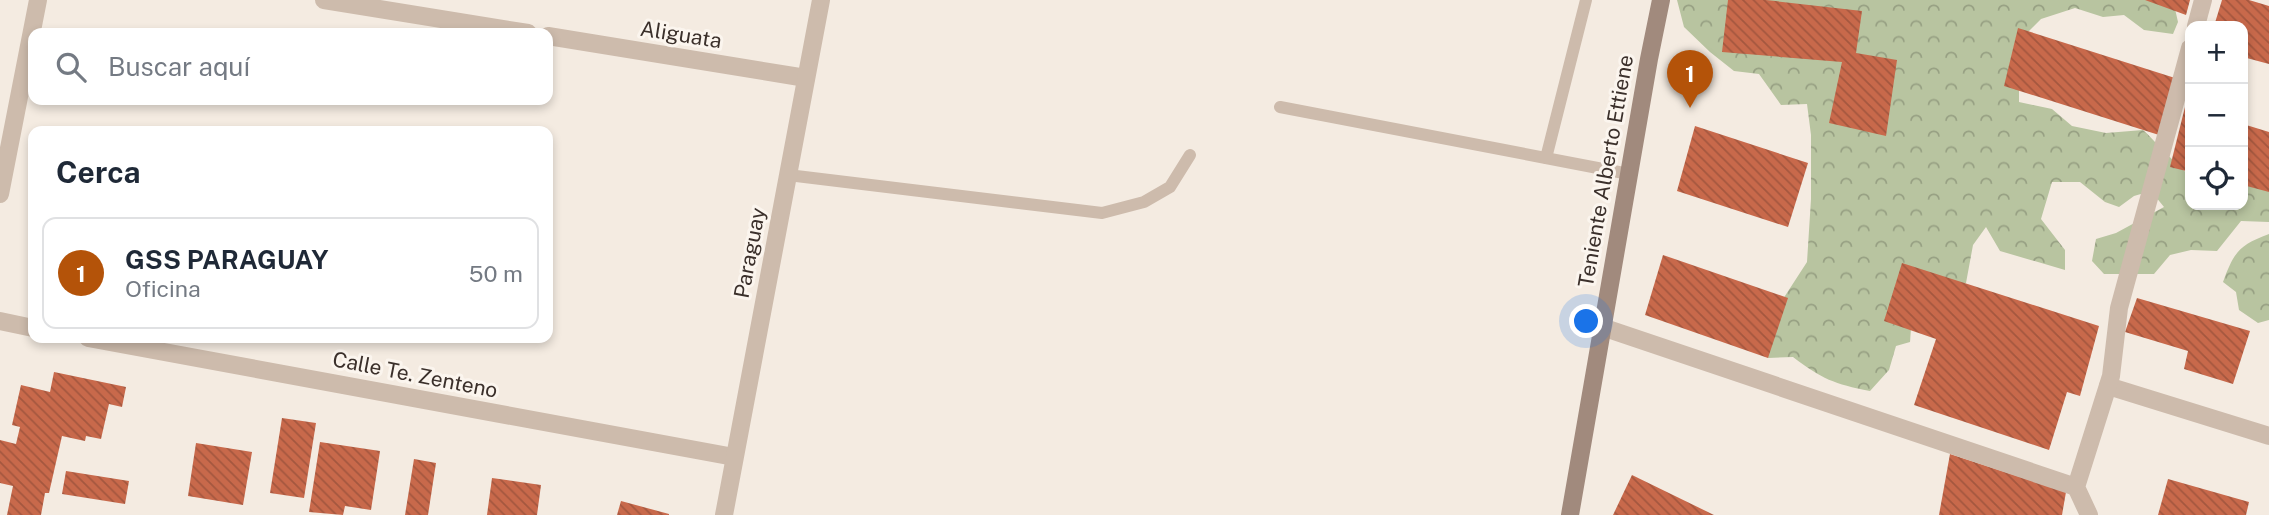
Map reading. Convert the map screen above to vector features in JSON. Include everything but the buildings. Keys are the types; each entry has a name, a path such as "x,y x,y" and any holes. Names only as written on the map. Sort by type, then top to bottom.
{"main road":[{"name":"Teniente Alberto Ettiene","path":"1570,515 1661,0"}],"street":[{"path":"33,28 38,0"},
{"path":"324,0 497,28"},
{"name":"Paraguay","path":"723,515 821,0"},
{"path":"2197,21 2203,0"},
{"name":"Aliguata","path":"553,37 806,78"},
{"path":"0,194 28,51"},
{"path":"2089,515 2076,487 2108,386 2119,308 2185,66"},
{"path":"0,321 28,327"},
{"path":"1602,327 2076,487"},
{"name":"Calle Te. Zenteno","path":"115,343 734,457"},
{"path":"2108,386 2269,436"}],"lane":[{"path":"1546,158 1586,0"},
{"path":"1280,107 1629,174"},
{"path":"788,175 1102,214 1144,202 1170,187 1190,155"}],"green space":[{"path":"1677,0 2173,0 2178,22 2173,34 2144,30 2124,15 2103,17 2075,8 2041,19 2014,46 2019,70 2019,102 2052,109 2072,126 2106,133 2143,130 2185,171 2185,210 2248,210 2248,173 2269,180 2269,222 2241,221 2217,251 2191,250 2170,255 2154,274 2104,274 2092,261 2096,239 2116,233 2164,207 2151,191 2134,196 2119,207 2105,202 2080,182 2052,182 2041,219 2065,250 2065,270 2000,251 1986,227 1973,245 1966,283 1935,296 1912,314 1910,342 1896,346 1889,370 1870,391 1829,380 1793,357 1768,358 1761,333 1807,262 1811,135 1807,104 1781,105 1759,74 1734,71 1684,27"},
{"path":"2269,234 2269,320 2258,323 2239,310 2236,292 2223,282 2239,251"}],"place":[{"name":"GSS PARAGUAY","path":"1690,108"}]}
